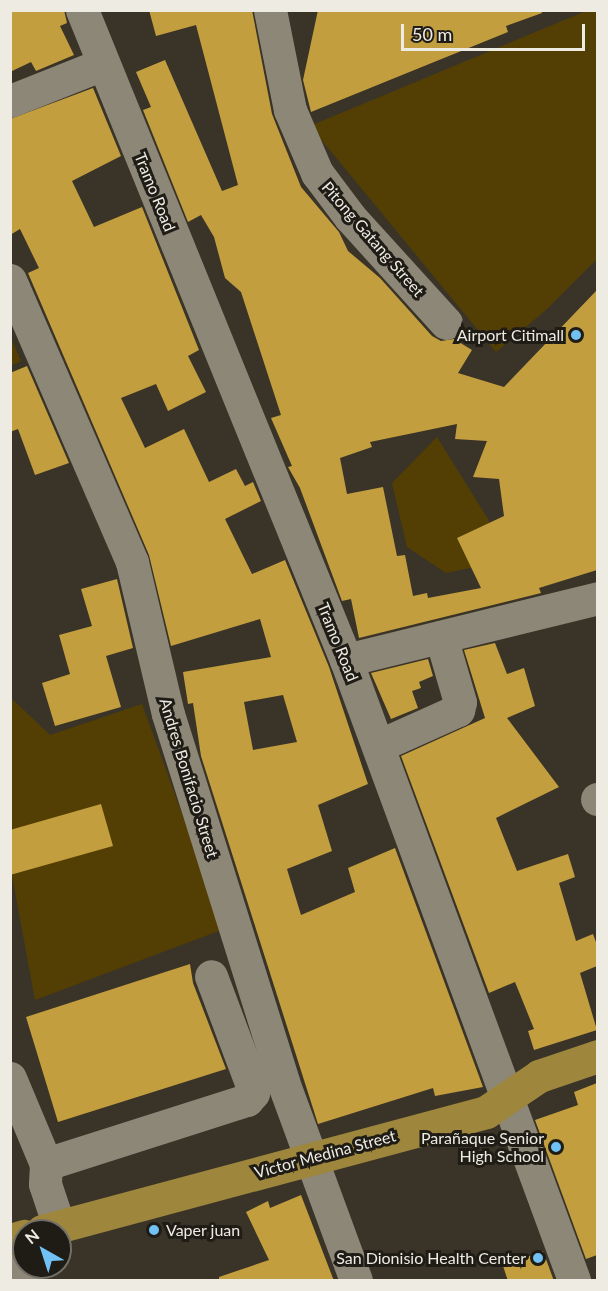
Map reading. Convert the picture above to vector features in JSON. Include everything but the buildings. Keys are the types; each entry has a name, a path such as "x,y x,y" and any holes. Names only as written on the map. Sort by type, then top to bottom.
{"main road":[{"name":"Victor Medina Street","path":"72,1222 309,1157 486,1112 539,1076 597,1056"}],"street":[{"name":"Tramo Road","path":"82,10 346,660 574,1281"},
{"name":"Pitong Gatang Street","path":"270,10 290,110 317,173 350,217 446,323"},
{"path":"10,100 103,64"},
{"name":"Andres Bonifacio Street","path":"10,280 132,562 168,714 309,1157 356,1281"},
{"path":"346,660 597,598"},
{"path":"378,746 458,710 460,702 441,637"},
{"path":"46,1164 247,1100 253,1093 251,1083 211,976"},
{"path":"10,1078 46,1164 45,1184 34,1219"}],"shaded area":[{"path":"586,11 597,11 597,259 546,310 496,352 310,126"},
{"path":"10,336 21,361 11,366 10,366"},
{"path":"437,437 488,519 503,561 446,573 407,547 392,483"},
{"path":"10,697 50,735 142,704 224,929 35,1000 11,870"}],"place":[{"name":"Airport Citimall","path":"576,335"},
{"name":"Parañaque Senior High School","path":"556,1147"},
{"name":"Vaper juan","path":"154,1230"},
{"name":"San Dionisio Health Center","path":"538,1258"}]}
